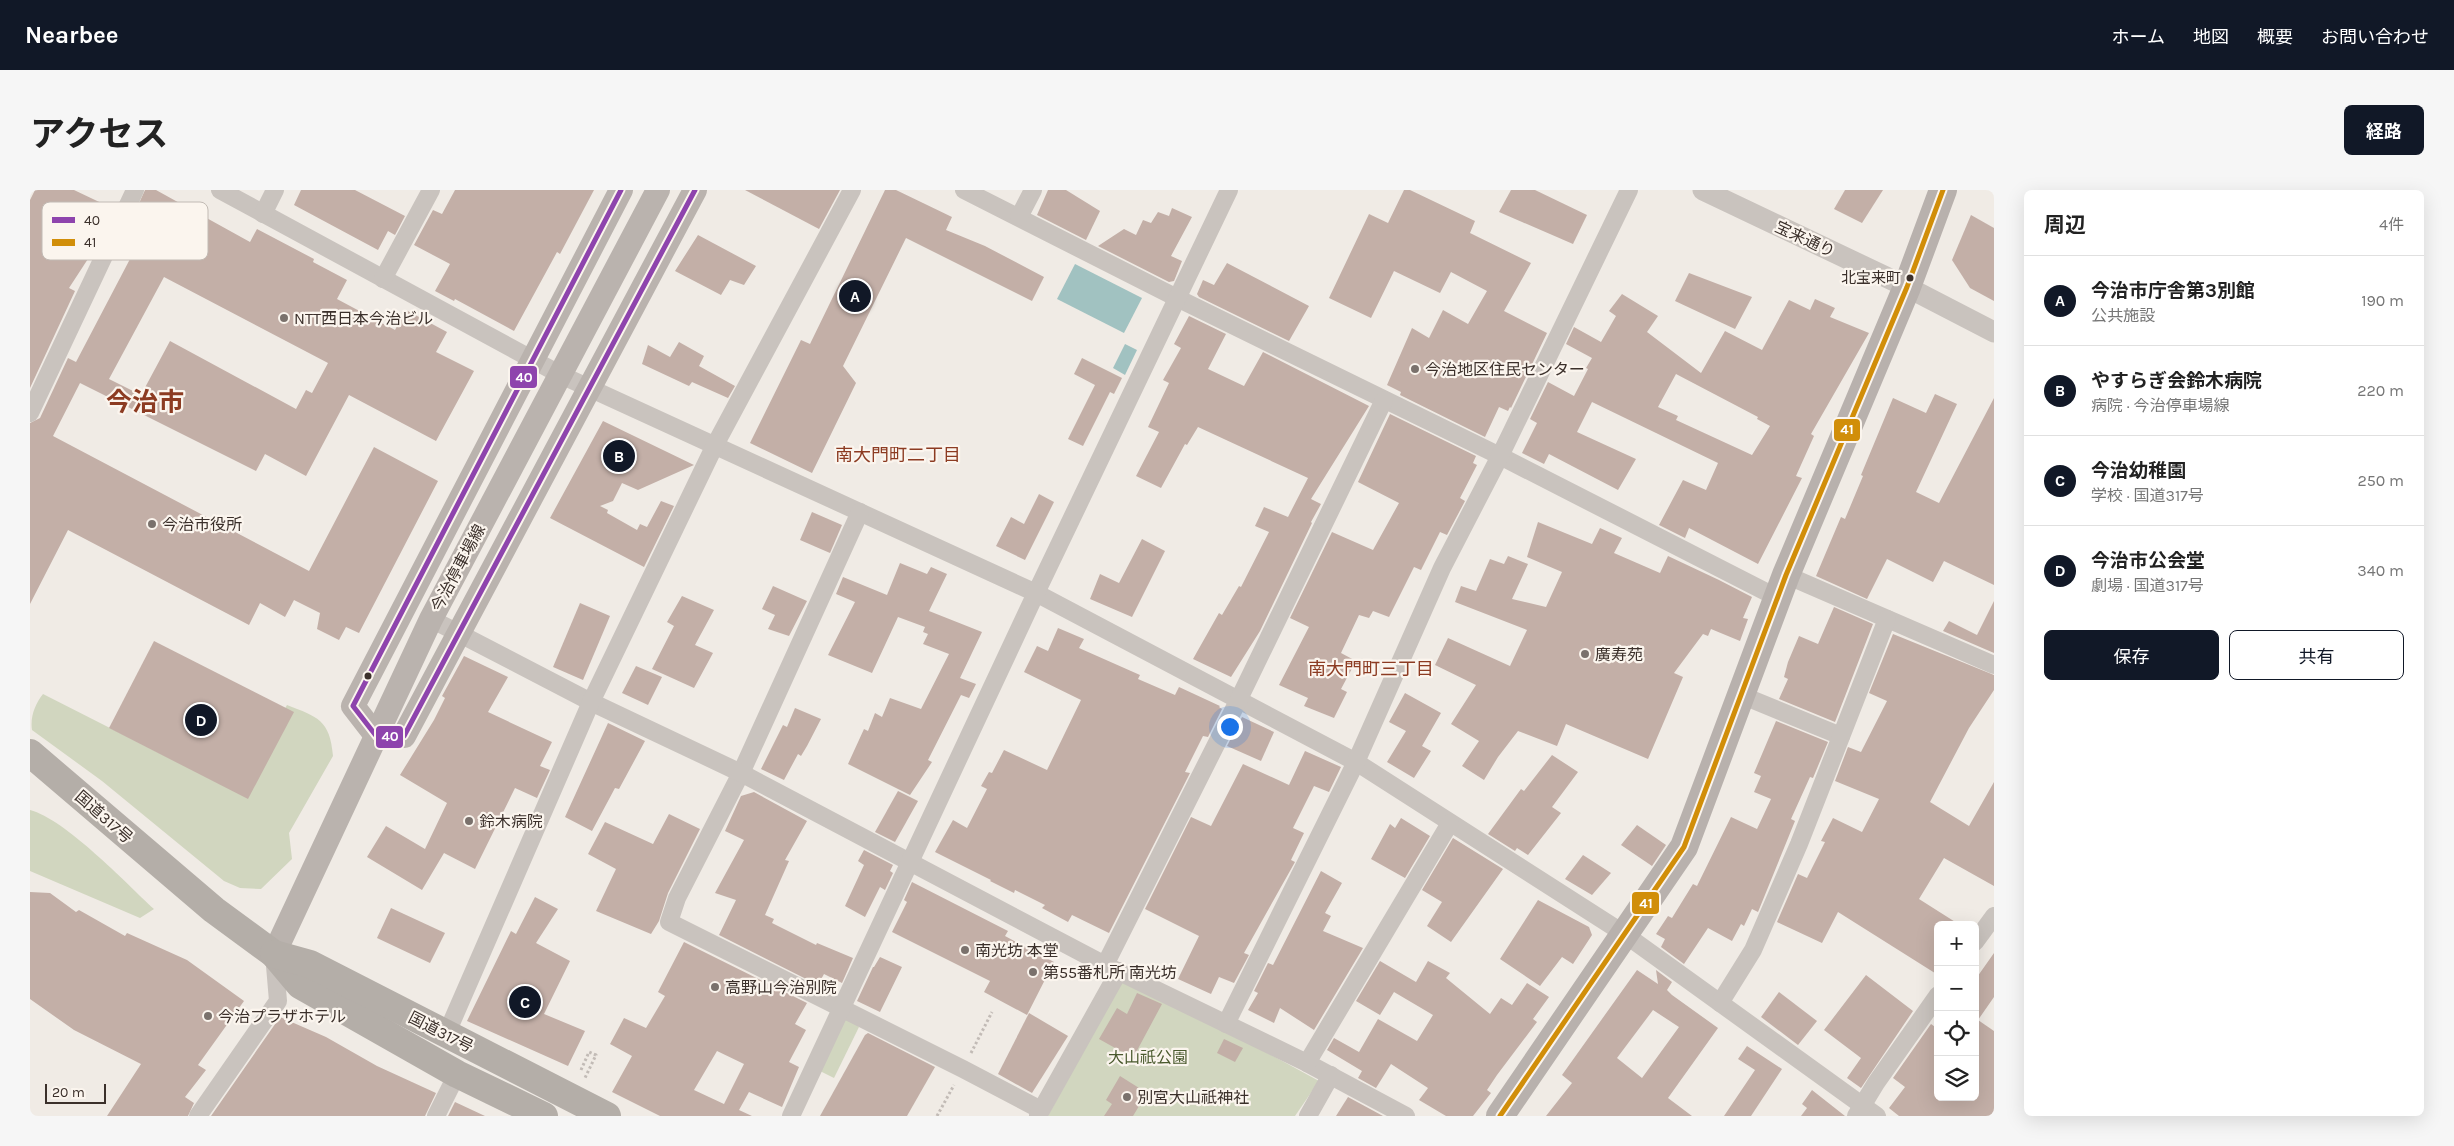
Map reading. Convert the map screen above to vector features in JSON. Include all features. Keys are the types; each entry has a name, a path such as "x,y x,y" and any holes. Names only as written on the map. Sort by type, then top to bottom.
{"highway":[{"name":"国道317号","path":"30,753 214,910 274,954 300,985 457,1074 544,1116"},
{"name":"国道317号","path":"274,954 310,964 607,1116"}],"main road":[{"path":"620,190 353,706 377,737 404,736 457,632 695,190"},
{"name":"今治停車場線","path":"274,954 431,619 658,190"},
{"path":"1500,1116 1684,847 1782,586 1907,287 1941,191"}],"street":[{"path":"129,202 135,190"},
{"path":"220,190 561,375 1036,593 1356,762 1624,933 1865,1113 1876,1083 1934,1001"},
{"path":"263,214 275,190"},
{"path":"383,280 431,190"},
{"path":"446,1035 591,702 715,445 852,190"},
{"path":"964,190 1176,298 1500,456 1782,586 1887,619 1994,665"},
{"path":"1019,217 1033,190"},
{"path":"792,1116 1036,593 1229,190"},
{"path":"1226,1024 1356,762 1442,568 1500,456 1629,190"},
{"name":"宝来通り","path":"1703,190 1907,287 1994,332"},
{"path":"30,413 102,260"},
{"path":"860,512 740,773 677,898 669,922 1040,1113 1112,968 1238,701 1384,400"},
{"path":"431,619 591,702 740,773 1112,968 1331,1075 1406,1116"},
{"path":"1720,1003 1754,950 1887,619"},
{"path":"1741,695 1841,736"},
{"path":"1307,1063 1450,823"},
{"path":"1979,937 1994,916"},
{"path":"198,1116 278,1002 274,954"},
{"path":"436,1116 457,1074"},
{"path":"1308,1116 1331,1075"}],"path":[{"path":"581,1070 589,1052 596,1055 586,1075"}],"green space":[{"path":"43,694 238,793 287,705 314,717 321,722 329,735 333,756 289,833 292,859 261,889 240,888 224,881 102,781 32,730 34,711"},
{"path":"30,810 44,816 77,838 154,909 140,918 30,871"},
{"name":"大山祇公園","path":"1124,975 1319,1081 1295,1116 1048,1116"},
{"path":"849,1018 859,1027 834,1078 818,1070 840,1022"}],"water":[{"path":"1075,264 1142,298 1124,333 1057,299"},
{"path":"1125,344 1137,350 1125,375 1113,368"}],"building":[{"path":"35,190 74,190 99,202 42,202 42,260 87,260 69,288 75,291 30,388 30,200"},
{"path":"145,190 156,190 178,202 140,202"},
{"path":"301,190 355,190 405,216 395,235 388,231 378,250 294,205"},
{"path":"455,190 594,190 560,254 557,252 514,331 455,299 454,301 435,291 450,264 414,245 433,210 442,214"},
{"path":"745,190 840,190 819,229"},
{"path":"885,190 896,190 952,217 946,230 985,246 1044,277 1032,301 906,238 843,366 856,383 812,473 750,443 801,340 810,344"},
{"path":"1048,190 1066,190 1100,211 1086,240 1037,215"},
{"path":"1404,190 1410,190 1475,221 1470,233 1531,263 1504,311 1547,333 1511,408 1508,411 1499,407 1485,437 1400,395 1401,392 1387,385 1412,328 1429,338 1443,310 1468,324 1487,291 1451,272 1440,293 1394,271 1371,318 1329,298 1369,214 1388,223"},
{"path":"1511,190 1535,190 1587,215 1573,244 1499,212"},
{"path":"1845,190 1883,190 1862,223 1834,209"},
{"path":"1172,208 1192,217 1171,256 1182,261 1174,281 1169,282 1098,246 1124,229 1136,235 1143,220 1151,223 1158,212 1169,216"},
{"path":"1971,215 1994,228 1994,301 1970,288 1952,260"},
{"path":"208,219 250,242 257,229 314,259 313,262 347,280 337,299 395,330 406,310 447,332 436,352 474,371 436,441 349,395 306,476 265,454 256,471 80,383 53,436 309,571 374,447 438,481 359,633 346,627 339,640 317,629 320,613 294,600 285,617 260,603 249,625 68,530 30,604 30,423 40,418 68,358 76,362 129,260 208,260","holes":["164,277 328,363 312,393 306,390 296,409 170,341 141,395 109,379"]},
{"path":"698,235 756,266 744,285 730,280 721,295 675,271"},
{"path":"1227,263 1309,306 1289,341 1199,297 1197,294 1203,280 1214,285"},
{"path":"1689,273 1752,297 1735,329 1675,301"},
{"path":"1622,294 1658,316 1647,332 1701,373 1725,331 1762,350 1789,300 1810,310 1815,299 1835,308 1830,317 1869,333 1811,434 1814,436 1796,476 1802,478 1758,564 1689,528 1685,538 1659,525 1683,480 1706,490 1718,463 1592,402 1577,432 1636,459 1618,490 1549,454 1544,464 1522,453 1537,423 1530,419 1548,382 1574,396 1588,369 1586,368 1592,358 1566,344 1574,327 1601,342 1616,316 1609,311","holes":["1676,374 1758,417 1757,419 1770,426 1752,455 1676,420 1678,416 1658,407"]},
{"path":"1189,316 1226,334 1208,369 1244,386 1263,352 1369,406 1311,499 1321,504 1260,631 1231,677 1193,659 1219,613 1222,615 1239,586 1241,587 1269,532 1255,526 1264,507 1288,517 1308,478 1198,427 1187,445 1185,444 1161,488 1136,476 1159,432 1148,427 1169,383 1163,380 1181,348 1174,344"},
{"path":"679,342 704,356 699,366 735,386 728,398 692,382 689,386 642,364 648,345 670,357"},
{"path":"1082,358 1122,378 1114,394 1110,392 1083,446 1068,439 1095,385 1074,374"},
{"path":"1935,394 1957,404 1916,492 1939,503 1994,398 1994,585 1944,561 1933,582 1887,559 1867,599 1816,576 1841,517 1845,519 1893,398 1926,413"},
{"path":"1390,414 1476,456 1473,463 1477,465 1460,498 1465,501 1447,535 1440,532 1421,570 1414,567 1389,617 1373,611 1369,618 1359,615 1341,653 1356,661 1341,689 1347,692 1334,718 1304,706 1308,698 1279,685 1309,627 1290,618 1332,532 1373,550 1399,503 1358,482"},
{"path":"603,421 694,465 638,490 622,483 613,501 600,506 608,510 607,513 637,530 640,524 647,527 661,501 674,506 644,567 550,518"},
{"path":"1039,494 1054,502 1025,560 996,546 1011,517 1024,524"},
{"path":"812,512 842,525 830,553 800,540"},
{"path":"1538,522 1592,544 1600,528 1622,538 1614,553 1660,573 1668,556 1752,597 1743,618 1748,619 1740,641 1711,629 1708,636 1703,634 1674,673 1683,677 1648,759 1566,724 1557,746 1518,731 1498,757 1484,780 1462,766 1479,741 1451,724 1476,685 1435,665 1448,638 1510,666 1527,630 1455,602 1461,586 1476,591 1490,559 1504,564 1508,556 1528,564 1512,599 1546,607 1562,572 1527,557"},
{"path":"1142,539 1165,551 1132,617 1090,599 1100,574 1119,583"},
{"path":"900,563 927,574 931,567 947,574 929,611 982,632 960,678 976,684 969,698 961,695 928,760 932,762 910,795 848,764 864,729 868,731 875,713 882,717 890,698 921,709 949,654 923,644 928,634 923,632 925,627 898,617 872,673 828,655 855,602 836,594 843,577 887,595"},
{"path":"773,586 807,601 789,636 768,629 775,615 762,609"},
{"path":"682,596 714,610 695,645 713,653 694,688 652,669 674,626 667,622"},
{"path":"1994,601 1994,653 1943,631 1949,621 1977,635"},
{"path":"580,603 610,616 583,680 553,667"},
{"path":"1834,607 1873,624 1835,722 1779,699 1788,679 1784,677 1788,662 1799,636 1818,644"},
{"path":"1058,628 1084,639 1079,648 1140,675 1138,679 1175,695 1179,687 1220,706 1222,709 1208,737 1203,736 1185,772 1190,773 1109,933 1072,915 1068,922 1042,908 1045,905 1015,890 1014,893 935,852 953,820 967,828 987,789 981,786 989,772 992,773 1004,750 1047,770 1081,700 1024,672 1037,646 1048,651"},
{"path":"1893,634 1994,675 1994,690 1969,728 1930,802 1969,826 1994,782 1994,886 1944,858 1919,899 1954,921 1934,921 1934,972 1838,912 1822,943 1777,922 1798,874 1807,878 1825,842 1821,841 1833,818 1862,832 1879,799 1835,781 1848,747 1861,752 1887,701 1869,693"},
{"path":"154,641 294,712 248,799 109,728"},
{"path":"464,656 508,677 488,712 552,742 540,766 550,770 537,798 515,788 475,869 444,853 422,890 367,857 386,826 425,849 447,803 400,775 434,720 445,698 442,696"},
{"path":"636,666 662,677 648,705 622,693"},
{"path":"1405,693 1441,713 1422,746 1431,751 1414,778 1387,762 1406,731 1389,722"},
{"path":"795,708 821,719 801,756 798,754 784,780 761,769 783,725 787,727"},
{"path":"1242,717 1274,732 1261,761 1227,746"},
{"path":"1776,721 1828,742 1813,778 1810,777 1791,819 1795,821 1758,912 1752,909 1744,926 1741,924 1732,941 1708,928 1684,964 1661,947 1665,939 1656,934 1668,916 1672,918 1693,884 1697,886 1731,817 1757,829 1771,799 1754,792 1761,776 1754,773"},
{"path":"608,723 645,741 619,789 615,788 592,831 565,817"},
{"path":"1305,751 1341,767 1329,792 1314,786 1293,828 1304,833 1291,860 1295,862 1244,953 1249,955 1234,983 1219,977 1211,994 1178,979 1199,936 1145,909 1191,817 1211,826 1243,764 1289,785"},
{"path":"1552,755 1578,772 1552,807 1561,813 1528,855 1517,848 1515,851 1488,834 1521,789 1524,791"},
{"path":"898,791 918,801 895,842 875,832"},
{"path":"754,792 807,821 785,860 789,861 765,915 774,919 772,923 816,945 817,943 853,958 842,983 824,974 818,985 719,935 736,900 715,893 744,840 725,831 741,796"},
{"path":"669,814 700,829 668,893 659,921 651,934 596,911 616,869 588,854 605,822 653,844"},
{"path":"1401,818 1430,836 1405,878 1371,859 1390,824 1395,828"},
{"path":"1637,825 1666,845 1652,866 1621,845"},
{"path":"1453,838 1503,869 1451,942 1427,926 1442,902 1422,890"},
{"path":"864,850 893,865 890,871 893,873 885,890 880,887 865,917 845,906 864,865 858,861"},
{"path":"1583,855 1611,873 1592,895 1565,879"},
{"path":"1321,871 1342,883 1325,913 1331,916 1323,931 1363,948 1314,1030 1280,1008 1274,1023 1248,1010 1258,993 1254,991 1268,963 1273,965"},
{"name":"南光坊 本堂","path":"912,882 1008,931 1005,936 1054,962 1027,1015 984,992 990,981 892,932 907,902 904,900"},
{"path":"30,892 50,893 76,912 79,910 125,936 127,933 187,960 244,1001 198,1065 206,1070 185,1097 194,1103 188,1116 107,1116 141,1064 74,1030 30,999"},
{"path":"535,897 558,909 536,943 570,961 544,1014 585,1031 568,1066 467,1021 511,931 516,934"},
{"path":"1538,900 1589,927 1592,935 1573,964 1562,957 1540,986 1500,959"},
{"path":"391,908 445,933 430,963 377,938"},
{"path":"684,942 807,1003 795,1024 806,1030 789,1062 799,1067 782,1107 749,1092 739,1110 752,1116 660,1116 612,1092 632,1056 610,1044 624,1018 646,1028 665,996 658,992","holes":["717,1051 744,1064 724,1104 694,1090"]},
{"path":"1994,953 1994,997 1979,1019 1979,1011 1979,974"},
{"path":"880,957 902,967 880,1012 857,1001 873,967"},
{"path":"1380,961 1416,982 1428,961 1450,973 1446,978 1490,1014 1501,998 1512,1005 1527,983 1549,997 1533,1019 1537,1022 1497,1075 1487,1090 1491,1093 1473,1116 1446,1116 1419,1100 1428,1088 1391,1064 1376,1088 1358,1078 1362,1071 1327,1050 1334,1038 1359,1052 1378,1019 1417,1041 1433,1015 1394,992 1380,1015 1356,1001"},
{"path":"1637,970 1658,984 1656,970 1672,982 1667,990 1672,995 1718,1028 1668,1098 1692,1116 1546,1116 1572,1083 1562,1075","holes":["1653,1010 1679,1027 1642,1078 1617,1058"]},
{"path":"1866,975 1913,1011 1861,1088 1847,1078 1861,1058 1824,1030"},
{"path":"1779,992 1817,1021 1798,1045 1761,1017"},
{"path":"1137,993 1162,1004 1133,1058 1099,1039 1117,1008 1127,1014"},
{"path":"1029,1013 1068,1036 1032,1093 998,1074"},
{"path":"280,1017 326,1037 377,1066 436,1093 425,1116 211,1116"},
{"path":"1979,1021 1994,1031 1994,1116 1899,1116 1889,1108 1905,1087 1893,1078 1931,1024 1934,1026 1934,1101 1979,1101"},
{"path":"868,1033 935,1067 907,1116 820,1116 865,1035"},
{"path":"1224,1039 1243,1048 1235,1062 1217,1053"},
{"path":"1747,1046 1782,1069 1751,1116 1724,1116 1755,1070 1738,1059"},
{"name":"別宮大山祇神社","path":"1120,1076 1147,1093 1133,1116 1104,1116 1112,1104 1106,1100"},
{"path":"1812,1090 1845,1116 1801,1116 1807,1108 1802,1104"},
{"path":"1348,1097 1383,1116 1336,1116"},
{"path":"455,1102 485,1116 448,1116"}],"transit line":[{"name":"40","path":"621,190 353,706 377,737 404,736 695,190"},
{"name":"41","path":"1500,1116 1684,847 1786,575 1907,287 1943,190"}],"place":[{"name":"北宝来町","path":"1910,278"},
{"name":"今治市庁舎第3別館","path":"855,296"},
{"name":"NTT西日本今治ビル","path":"284,318"},
{"name":"今治地区住民センター","path":"1415,369"},
{"name":"やすらぎ会鈴木病院","path":"619,456"},
{"name":"今治市役所","path":"152,524"},
{"name":"廣寿苑","path":"1585,654"},
{"name":"今治市公会堂","path":"201,720"},
{"name":"鈴木病院","path":"469,821"},
{"name":"南光坊 本堂","path":"965,950"},
{"name":"第55番札所 南光坊","path":"1033,972"},
{"name":"高野山今治別院","path":"715,987"},
{"name":"今治幼稚園","path":"525,1002"},
{"name":"今治プラザホテル","path":"208,1016"},
{"name":"別宮大山祇神社","path":"1127,1097"}],"district":[{"name":"今治市","path":"145,402"},
{"name":"南大門町二丁目","path":"898,455"},
{"name":"南大門町三丁目","path":"1371,669"}]}
